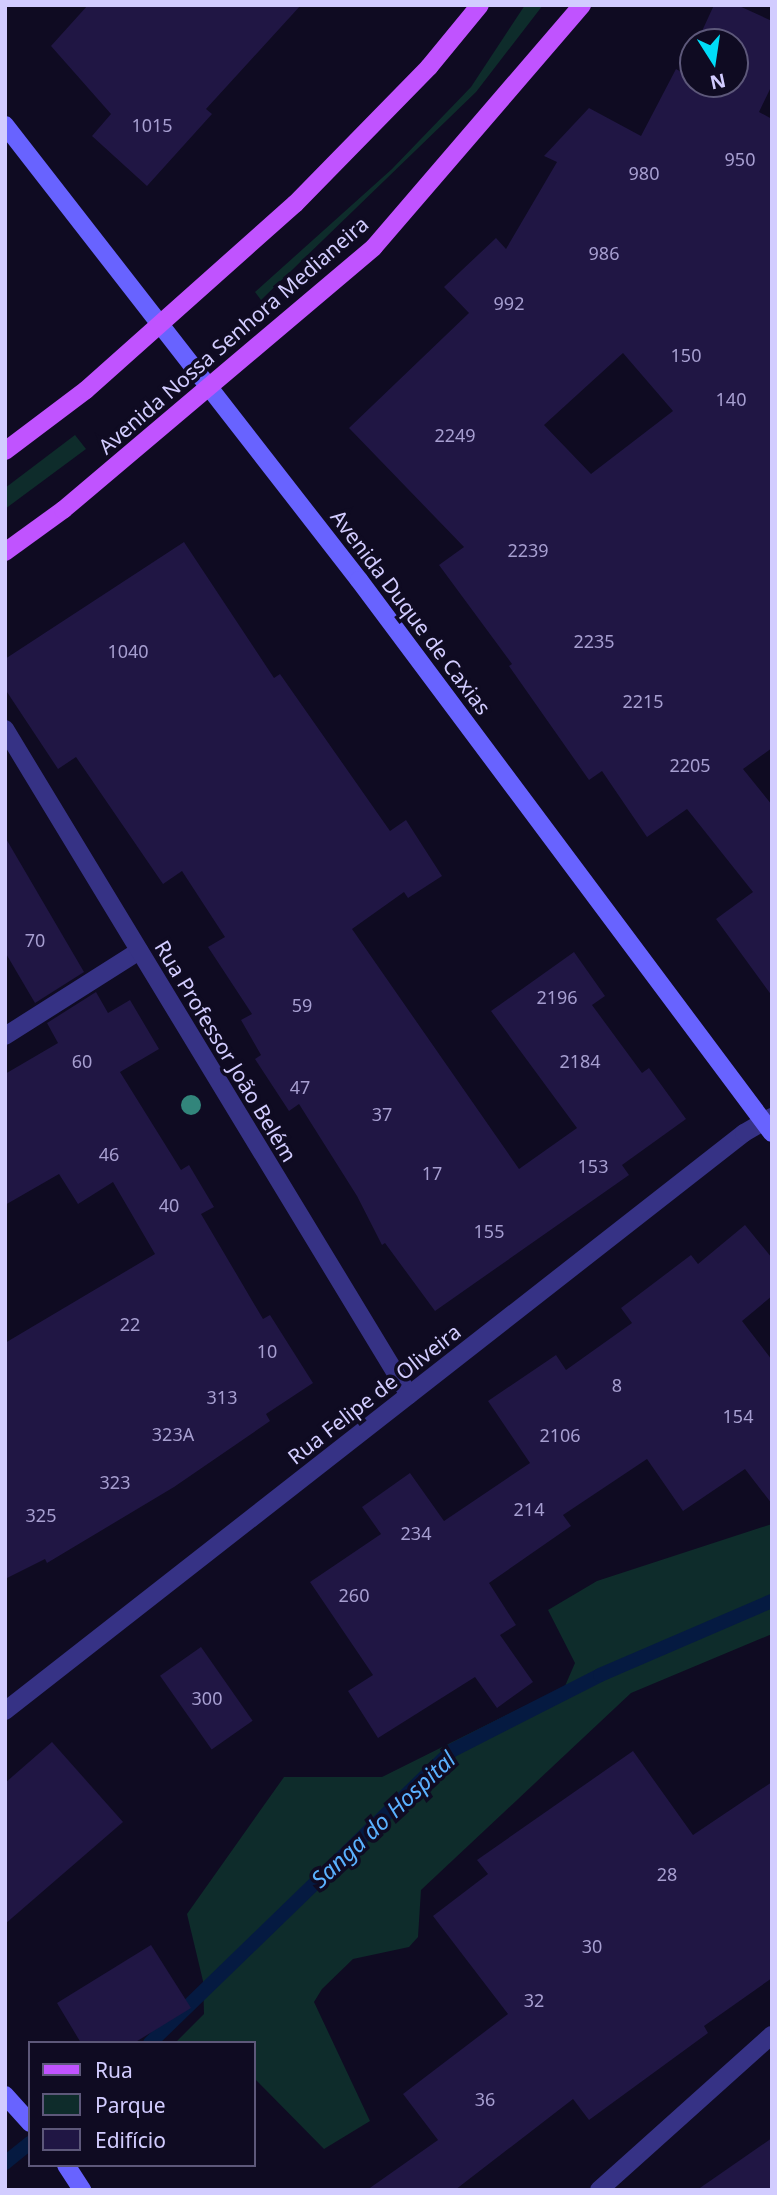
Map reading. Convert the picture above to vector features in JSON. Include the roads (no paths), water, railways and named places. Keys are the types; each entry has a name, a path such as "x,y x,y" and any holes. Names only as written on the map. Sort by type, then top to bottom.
{"main road":[{"path":"5,451 86,390 295,204 429,67 480,5"},
{"name":"Avenida Nossa Senhora Medianeira","path":"5,552 63,510 374,247 582,5"}],"street":[{"name":"Avenida Duque de Caxias","path":"5,125 210,386 770,1125"},
{"name":"Rua Professor João Belém","path":"5,729 409,1395"},
{"path":"5,1036 139,951"},
{"name":"Rua Felipe de Oliveira","path":"5,1711 744,1133 770,1125"},
{"path":"599,2190 772,2035"},
{"path":"5,2095 28,2121"},
{"path":"67,2167 82,2190"}],"waterway":[{"name":"Sanga do Hospital","path":"152,2041 451,1751 600,1675 772,1601"},
{"name":"Sanga do Hospital","path":"5,2163 28,2145"}]}
